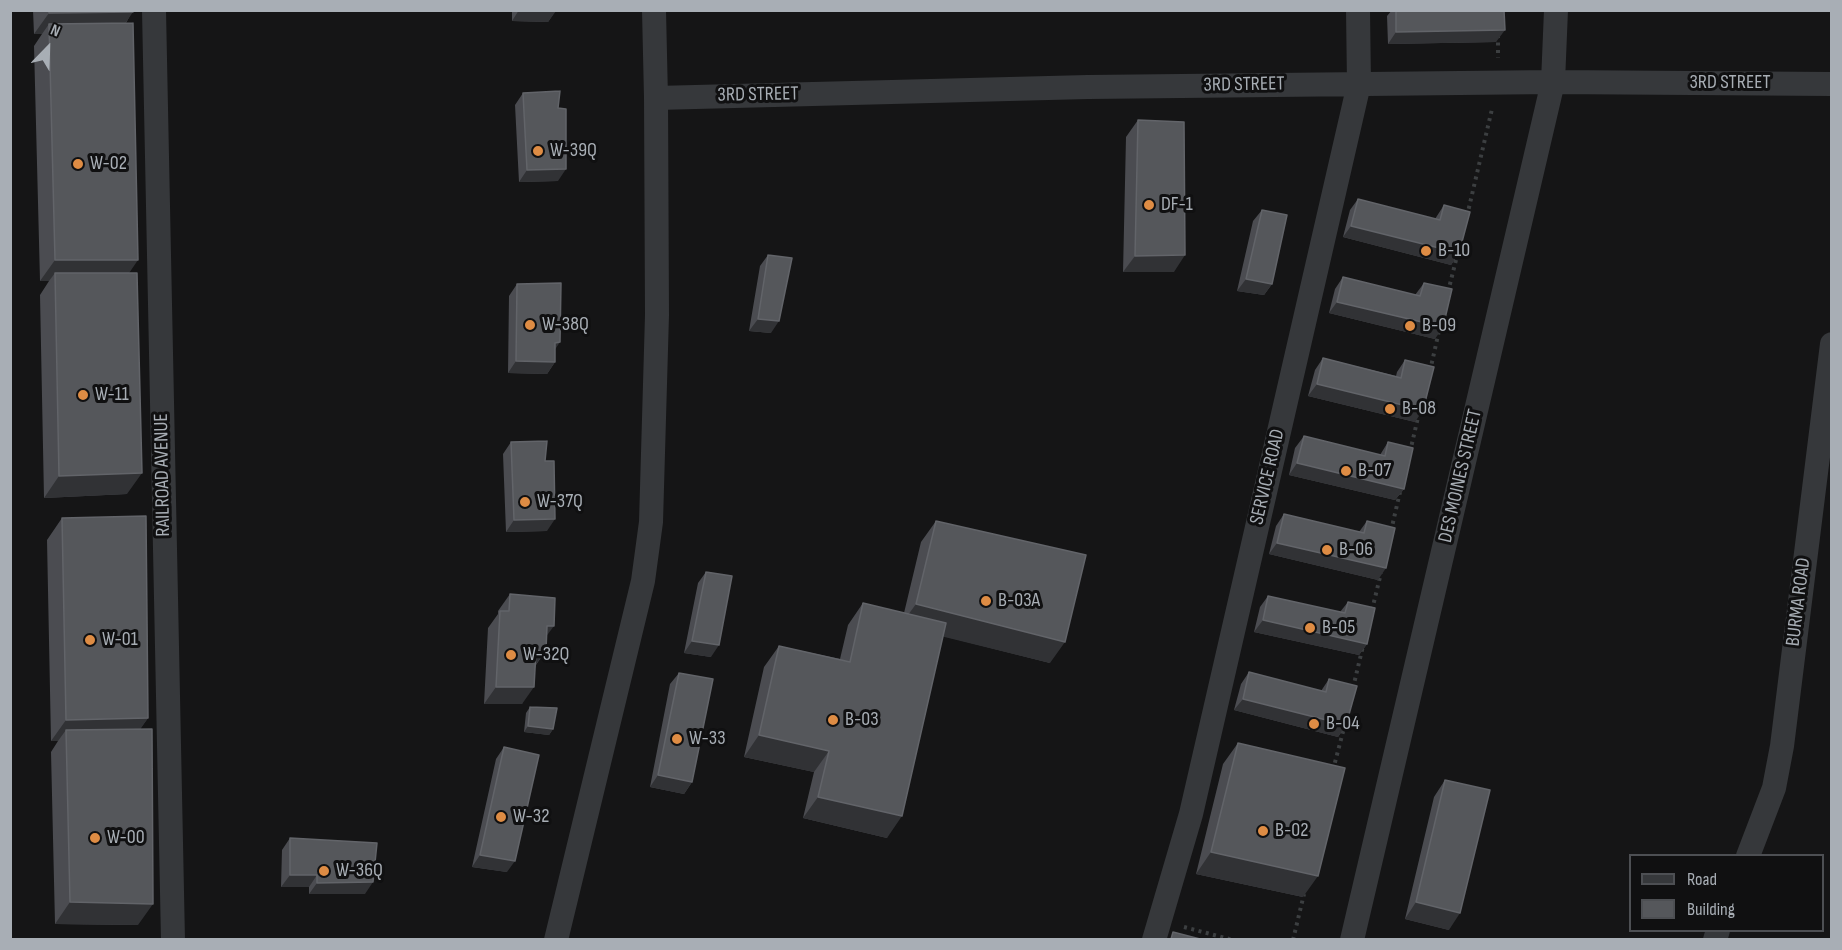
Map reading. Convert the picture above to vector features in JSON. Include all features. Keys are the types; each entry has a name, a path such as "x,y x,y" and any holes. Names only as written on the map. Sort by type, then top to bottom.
{"street":[{"name":"RAILROAD AVENUE","path":"154,10 173,939"},
{"path":"556,939 643,581 651,522 657,315 654,10"},
{"name":"SERVICE ROAD","path":"1157,930 1191,814 1359,84 1358,10"},
{"name":"DES MOINES STREET","path":"1352,939 1553,82 1556,10"},
{"name":"3RD STREET","path":"656,98 1088,87 1553,82 1832,84"},
{"name":"BURMA ROAD","path":"1748,854 1774,789 1782,746 1832,344"}],"path":[{"path":"1465,222 1499,83 1498,31"},
{"path":"1446,303 1460,245"},
{"path":"1429,372 1440,326"},
{"path":"1410,453 1421,407"},
{"path":"1390,534 1401,488"},
{"path":"1371,615 1382,569"},
{"path":"1351,696 1365,639"},
{"path":"1332,777 1346,720"},
{"path":"1293,939 1304,893"},
{"path":"1157,930 1233,939"}],"building":[{"path":"49,10 133,10 133,12 49,13"},
{"path":"1396,10 1504,10 1505,30 1396,32"},
{"name":"W-02","path":"133,23 138,260 55,260 49,24"},
{"name":"W-39Q","path":"560,91 558,108 566,109 566,169 527,170 523,93"},
{"name":"DF-1","path":"1138,120 1184,122 1185,255 1135,256"},
{"path":"1358,199 1440,220 1444,205 1470,212 1459,253 1351,226"},
{"path":"1262,210 1287,215 1272,284 1246,279"},
{"path":"768,255 792,258 779,321 758,319"},
{"name":"W-11","path":"55,273 137,273 142,473 59,476"},
{"path":"1343,277 1420,296 1424,283 1452,289 1443,327 1337,302"},
{"name":"W-38Q","path":"561,283 560,342 555,343 555,362 516,361 517,284"},
{"path":"1323,358 1401,378 1405,360 1434,367 1423,410 1317,384"},
{"path":"1304,436 1385,456 1388,442 1413,448 1404,489 1297,463"},
{"name":"W-37Q","path":"547,441 545,461 554,461 555,519 514,520 511,442"},
{"path":"1284,514 1364,533 1367,521 1395,528 1386,568 1277,543"},
{"name":"W-01","path":"146,516 148,718 66,720 62,518"},
{"name":"B-03A","path":"936,521 1086,555 1065,642 916,604"},
{"path":"706,572 732,576 719,645 692,641"},
{"name":"W-32Q","path":"510,594 555,598 554,626 547,626 546,650 536,651 534,687 496,687 500,611 509,611"},
{"path":"1268,596 1345,613 1348,602 1375,608 1367,644 1263,620"},
{"name":"B-03","path":"863,603 946,623 902,816 818,797 829,751 759,735 779,646 850,662"},
{"path":"1249,672 1326,692 1329,679 1357,686 1346,725 1243,699"},
{"name":"W-33","path":"679,673 713,679 692,782 658,775"},
{"path":"530,707 557,708 553,729 528,726"},
{"name":"W-00","path":"152,729 153,904 70,902 66,730"},
{"name":"B-02","path":"1238,743 1345,768 1318,876 1211,852"},
{"name":"W-32","path":"504,747 539,755 515,861 480,855"},
{"path":"1445,780 1490,790 1460,913 1416,902"},
{"name":"W-36Q","path":"290,838 377,843 373,882 317,883 317,875 290,875"},
{"path":"1173,932 1200,939 1171,939"}],"place":[{"name":"W-39Q","path":"538,151"},
{"name":"W-02","path":"78,164"},
{"name":"DF-1","path":"1149,205"},
{"name":"B-10","path":"1426,251"},
{"name":"W-38Q","path":"530,325"},
{"name":"B-09","path":"1410,326"},
{"name":"W-11","path":"83,395"},
{"name":"B-08","path":"1390,409"},
{"name":"B-07","path":"1346,471"},
{"name":"W-37Q","path":"525,502"},
{"name":"B-06","path":"1327,550"},
{"name":"B-03A","path":"986,601"},
{"name":"B-05","path":"1310,628"},
{"name":"W-01","path":"90,640"},
{"name":"W-32Q","path":"511,655"},
{"name":"B-03","path":"833,720"},
{"name":"B-04","path":"1314,724"},
{"name":"W-33","path":"677,739"},
{"name":"W-32","path":"501,817"},
{"name":"B-02","path":"1263,831"},
{"name":"W-00","path":"95,838"},
{"name":"W-36Q","path":"324,871"}]}
